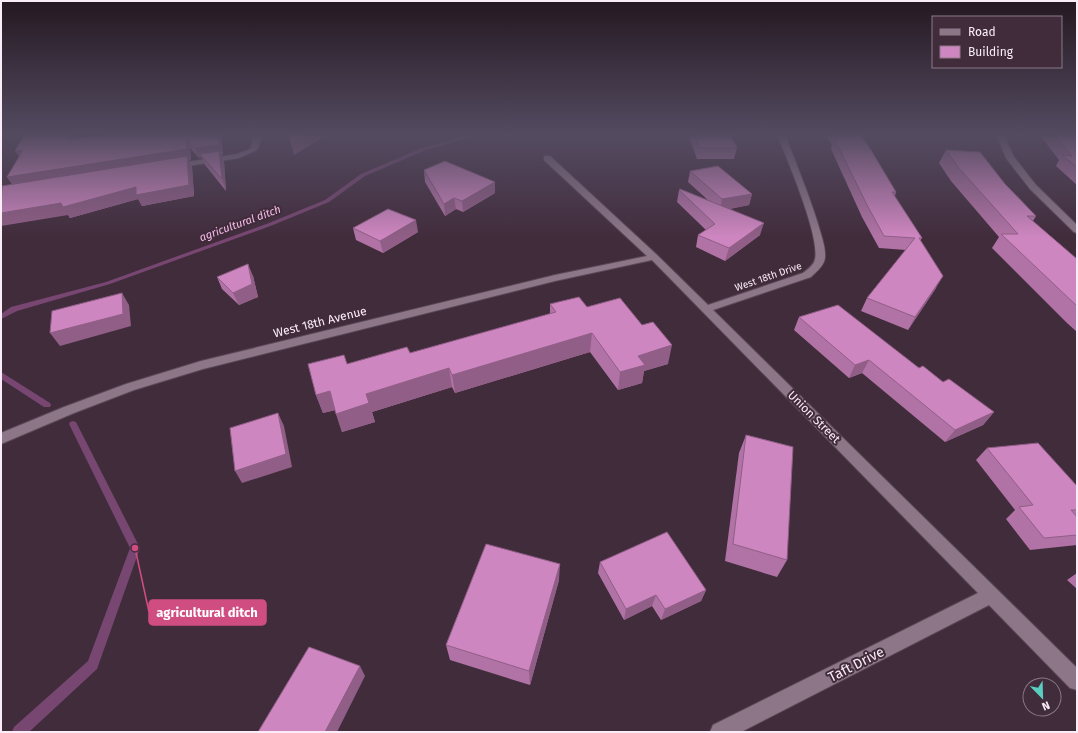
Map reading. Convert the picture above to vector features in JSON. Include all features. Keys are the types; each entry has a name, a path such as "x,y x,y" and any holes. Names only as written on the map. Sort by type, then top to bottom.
{"street":[{"name":"Union Street","path":"558,168 654,256 1077,680"},
{"name":"West 18th Drive","path":"706,309 807,275 816,267 820,258 817,234 794,168"},
{"path":"1018,168 1033,187 1077,230"},
{"name":"West 18th Avenue","path":"1,439 69,410 123,390 201,365 556,278 654,256"},
{"name":"Taft Drive","path":"720,732 991,595"}],"building":[{"path":"12,168 64,168 7,177"},
{"path":"112,168 188,168 189,185 136,195 136,187 63,207 61,203 1,213 2,186"},
{"path":"213,168 221,168 222,179"},
{"path":"428,168 462,168 495,182 462,201 454,198 444,204 424,170"},
{"path":"706,168 721,168 752,194 722,199 690,171"},
{"path":"849,168 882,168 896,192 892,192 922,238 919,238 943,276 915,317 867,298 915,238 884,236"},
{"path":"959,168 993,168 1005,184 1036,216 1027,216 1077,259 1077,306 1001,234 1018,234"},
{"path":"680,189 764,223 729,248 698,235 715,224 679,190"},
{"path":"388,209 416,220 380,241 353,228"},
{"path":"248,264 252,284 233,293 217,277"},
{"path":"122,293 123,314 50,333 52,311"},
{"path":"579,297 587,307 620,298 642,325 653,322 672,345 638,356 645,365 620,372 592,333 452,375 449,368 366,394 369,403 336,414 330,391 316,395 308,364 344,355 347,364 407,347 410,353 556,312 550,304"},
{"path":"838,305 919,368 923,366 943,382 949,379 994,412 955,430 869,360 855,365 799,317"},
{"path":"278,413 286,454 235,471 230,428"},
{"path":"746,435 793,447 787,560 733,544"},
{"path":"1038,443 1077,486 1077,510 1071,510 1077,517 1077,535 1044,538 1019,507 1033,505 987,448"},
{"path":"667,532 706,590 665,609 656,595 626,609 600,562"},
{"path":"486,544 560,564 529,671 446,645"},
{"path":"309,647 360,666 325,732 258,732"}],"waterway":[{"name":"agricultural ditch","path":"1,317 14,309 108,283 271,224 327,201 363,175 379,168"},
{"name":"agricultural ditch","path":"1,375 47,405"},
{"name":"agricultural ditch","path":"19,732 93,665 135,548 73,424"}],"place":[{"name":"agricultural ditch","path":"135,548"}]}
